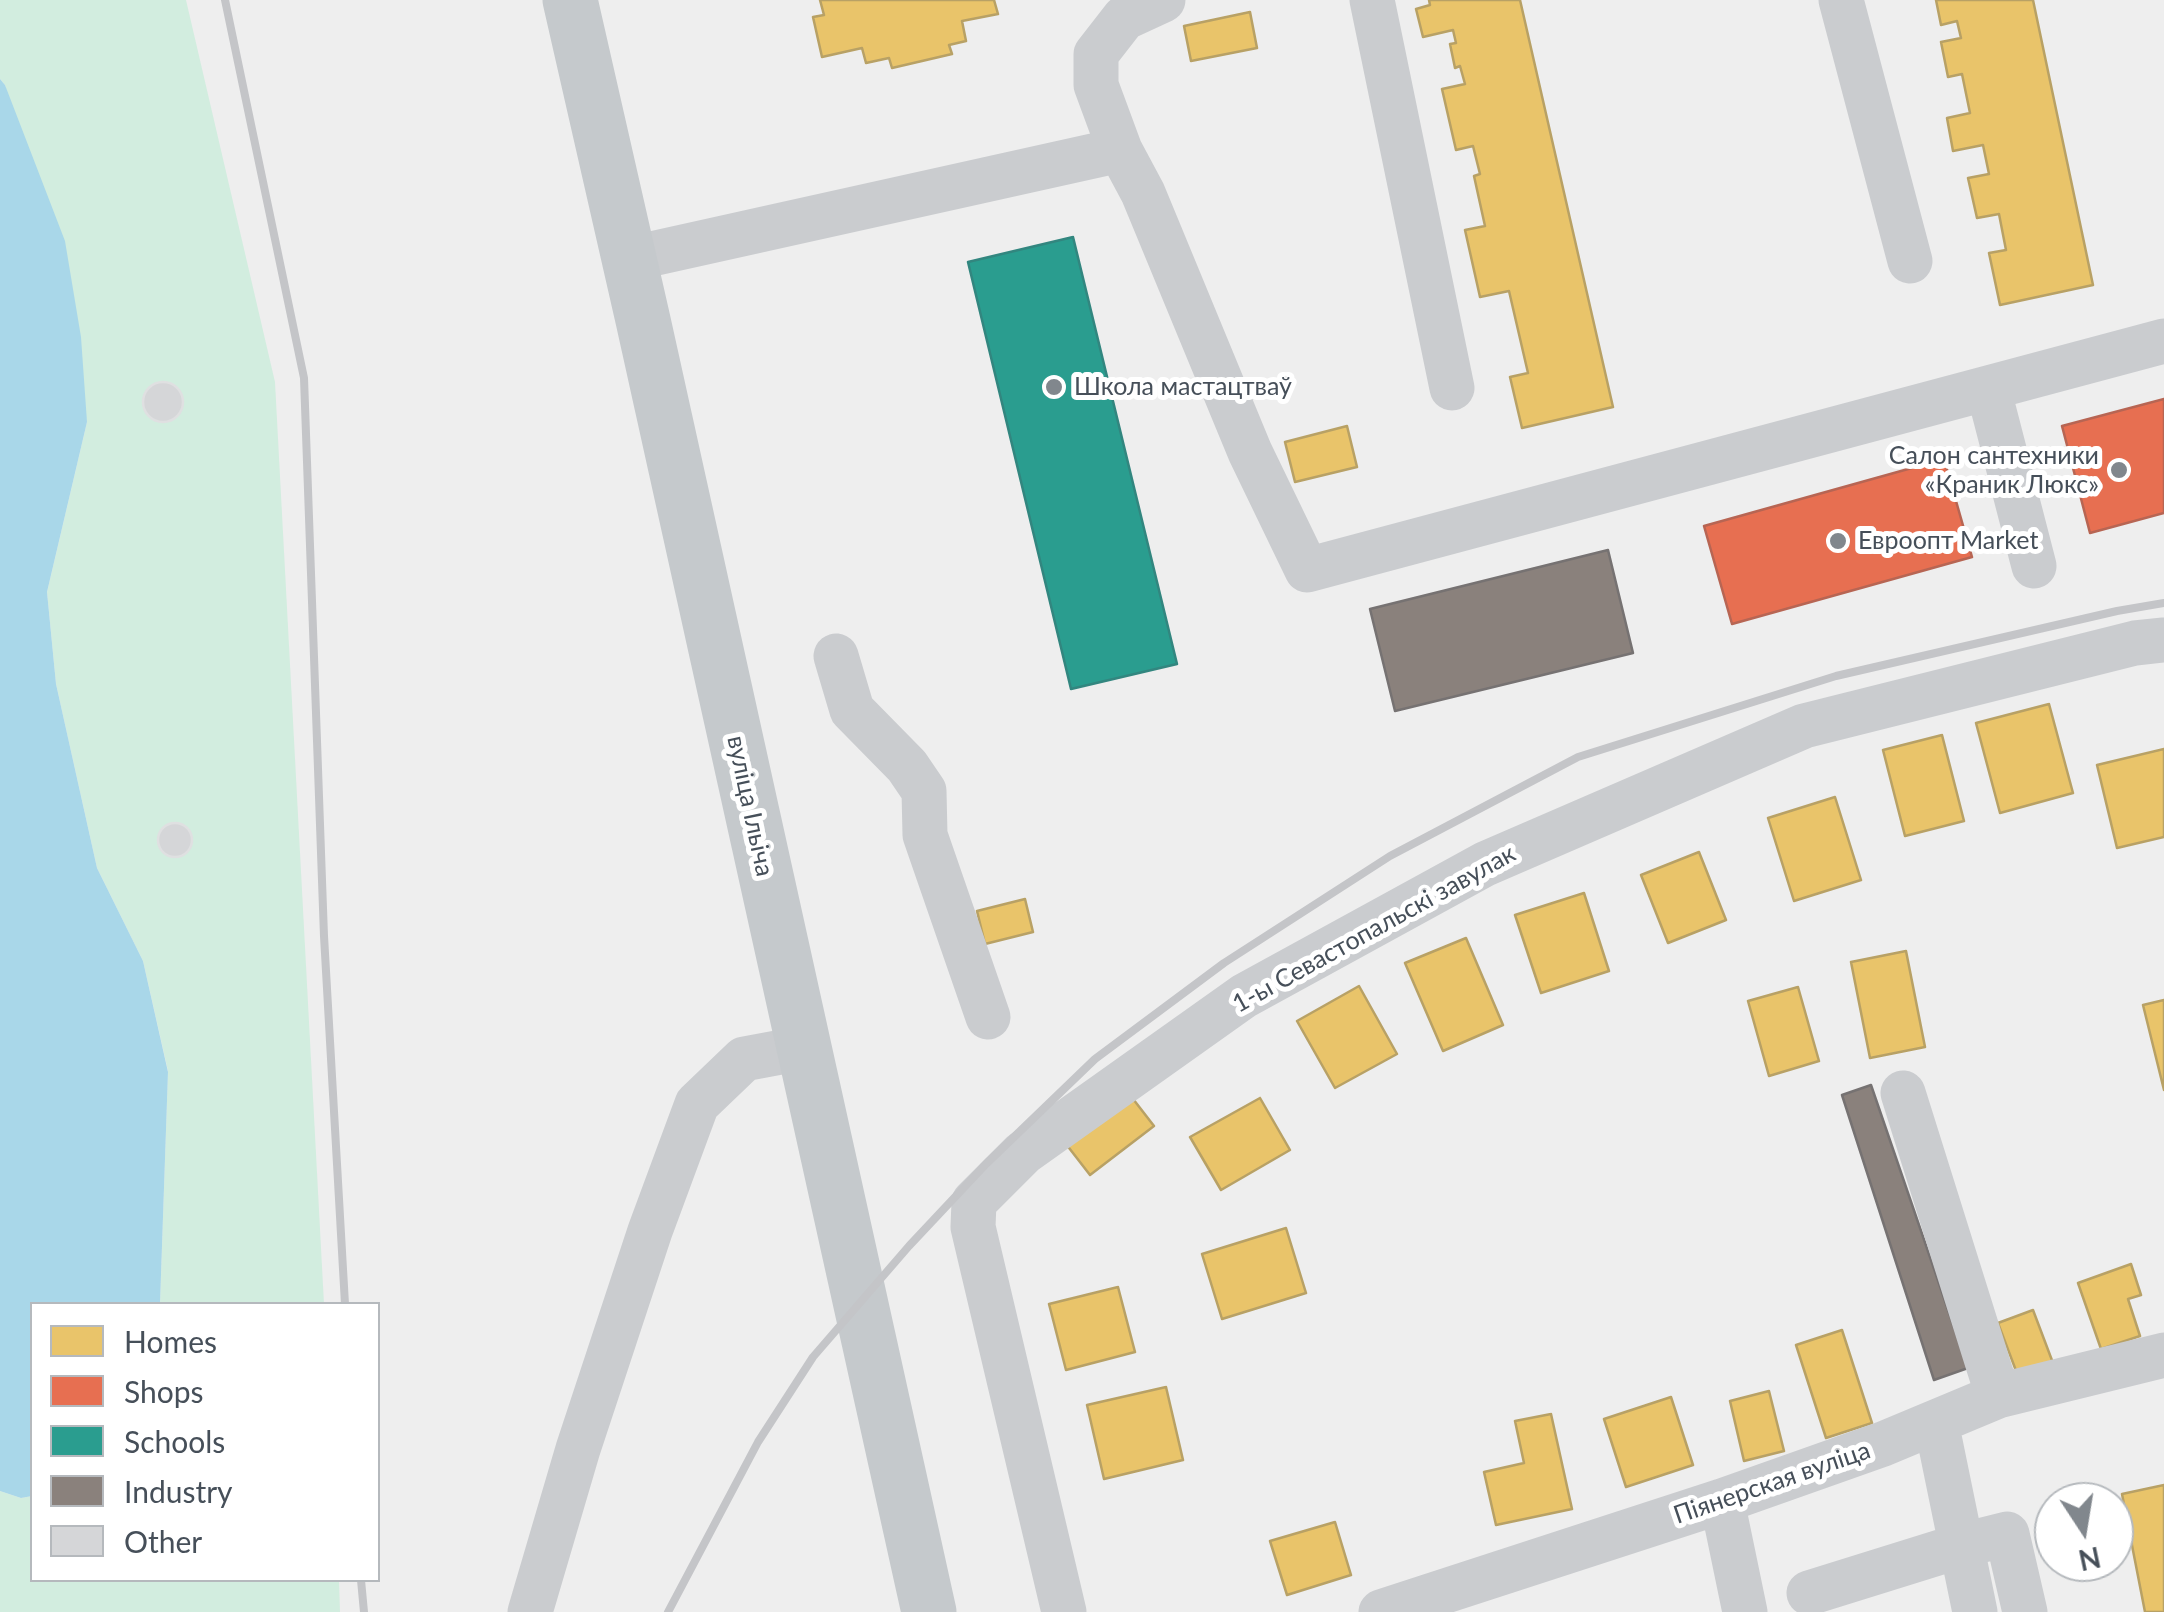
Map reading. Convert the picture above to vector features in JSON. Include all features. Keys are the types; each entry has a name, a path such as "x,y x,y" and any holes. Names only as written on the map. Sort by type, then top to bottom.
{"main road":[{"name":"вуліца Ільіча","path":"570,0 929,1612"}],"street":[{"path":"1163,0 1124,18 1096,54 1096,85 1120,150 1143,193 1250,452 1307,570 2164,340"},
{"path":"1372,0 1452,388"},
{"path":"1841,0 1910,261"},
{"path":"629,259 1120,150"},
{"path":"1988,388 2034,566"},
{"name":"1-ы Севастопальскі завулак","path":"1064,1612 973,1228 974,1202 1023,1153 1244,996 1485,864 1804,726 2164,640"},
{"path":"836,656 852,710 907,766 924,791 925,834 988,1018"},
{"path":"530,1612 589,1415 697,1104 744,1058 803,1048"},
{"path":"1903,1093 1998,1396"},
{"name":"Піянерская вуліца","path":"1381,1612 1722,1501 1883,1444 1998,1396 2164,1355"},
{"path":"1936,1422 1976,1612"},
{"path":"1722,1501 1745,1612"},
{"path":"1810,1594 2007,1534 2025,1612"}],"green space":[{"path":"0,0 186,0 275,382 324,1302 160,1302 168,1071 143,961 97,868 56,684 47,592 87,422 5,85 0,79"},
{"path":"0,1491 21,1498 30,1496 30,1582 339,1582 340,1612 0,1612"}],"water":[{"path":"0,79 65,241 81,337 87,422 47,592 56,684 97,868 143,961 168,1072 160,1302 30,1302 30,1496 21,1498 0,1491"}],"building: Homes":[{"path":"820,0 994,0 998,14 962,21 966,41 949,45 952,54 892,68 889,58 866,63 862,48 822,57 813,17 824,15"},
{"path":"1429,0 1520,0 1613,407 1522,428 1510,377 1528,373 1509,291 1480,297 1465,230 1485,226 1474,176 1480,174 1473,146 1456,150 1442,89 1465,84 1460,66 1455,68 1450,44 1456,43 1453,30 1423,37 1416,9 1430,5"},
{"path":"1936,0 2033,0 2093,285 2000,305 1989,253 2006,250 1999,214 1977,218 1968,178 1989,174 1983,145 1953,151 1947,118 1970,113 1962,74 1948,77 1941,42 1961,38 1957,21 1941,25"},
{"path":"1250,12 1257,48 1191,61 1184,26"},
{"path":"1347,426 1357,467 1295,482 1285,442"},
{"path":"2049,704 2073,793 2000,813 1976,723"},
{"path":"1942,735 1964,821 1905,836 1883,750"},
{"path":"2164,749 2164,837 2117,848 2097,765"},
{"path":"1835,797 1861,880 1794,901 1768,818"},
{"path":"1699,852 1726,920 1668,943 1641,875"},
{"path":"1584,893 1609,971 1541,993 1515,915"},
{"path":"1025,899 1033,932 985,944 977,911"},
{"path":"1466,938 1503,1025 1443,1051 1405,963"},
{"path":"1906,951 1925,1047 1870,1058 1851,962"},
{"path":"1359,986 1397,1054 1335,1088 1297,1021"},
{"path":"1798,987 1819,1061 1769,1076 1748,1001"},
{"path":"2164,1000 2164,1090 2143,1005"},
{"path":"1130,1095 1154,1126 1090,1175 1066,1144"},
{"path":"1260,1098 1290,1150 1221,1190 1190,1137"},
{"path":"1286,1228 1306,1293 1222,1319 1202,1254"},
{"path":"2131,1264 2141,1295 2128,1299 2140,1336 2101,1349 2078,1283"},
{"path":"1118,1287 1135,1352 1066,1370 1049,1304"},
{"path":"2033,1310 2053,1363 2018,1376 1998,1323"},
{"path":"1842,1330 1872,1423 1826,1438 1796,1345"},
{"path":"1166,1387 1183,1460 1104,1479 1087,1405"},
{"path":"1769,1391 1784,1451 1744,1461 1730,1401"},
{"path":"1671,1397 1693,1465 1626,1487 1604,1419"},
{"path":"1551,1414 1572,1509 1496,1525 1484,1472 1524,1463 1515,1421"},
{"path":"2164,1485 2164,1612 2145,1612 2134,1556 2134,1491"},
{"path":"1335,1522 1351,1575 1287,1595 1270,1541"}],"building: Shops":[{"name":"Салон сантехники «Краник Люкс»","path":"2164,399 2164,513 2090,533 2062,426"},
{"name":"Евроопт Market","path":"1944,459 1972,557 1732,624 1704,526"}],"building: Schools":[{"name":"Школа мастацтваў","path":"1073,237 1177,664 1071,689 968,262"}],"building: Industry":[{"path":"1608,550 1633,653 1395,711 1370,609"},
{"path":"1871,1085 1968,1368 1934,1380 1842,1095"}],"building: Other":[{"path":"163,382 177,388 183,402 177,416 163,422 149,416 143,402 149,388"},
{"path":"175,823 187,828 192,840 187,852 175,857 163,852 158,840 163,828"}],"railway":[{"path":"225,0 304,378 324,936 345,1302"},
{"path":"668,1612 758,1442 813,1357 986,1164 1095,1059 1224,963 1390,856 1578,757 1836,676 2164,603"},
{"path":"361,1582 364,1612"}],"place":[{"name":"Школа мастацтваў","path":"1054,387"},
{"name":"Салон сантехники «Краник Люкс»","path":"2119,470"},
{"name":"Евроопт Market","path":"1838,541"}]}
